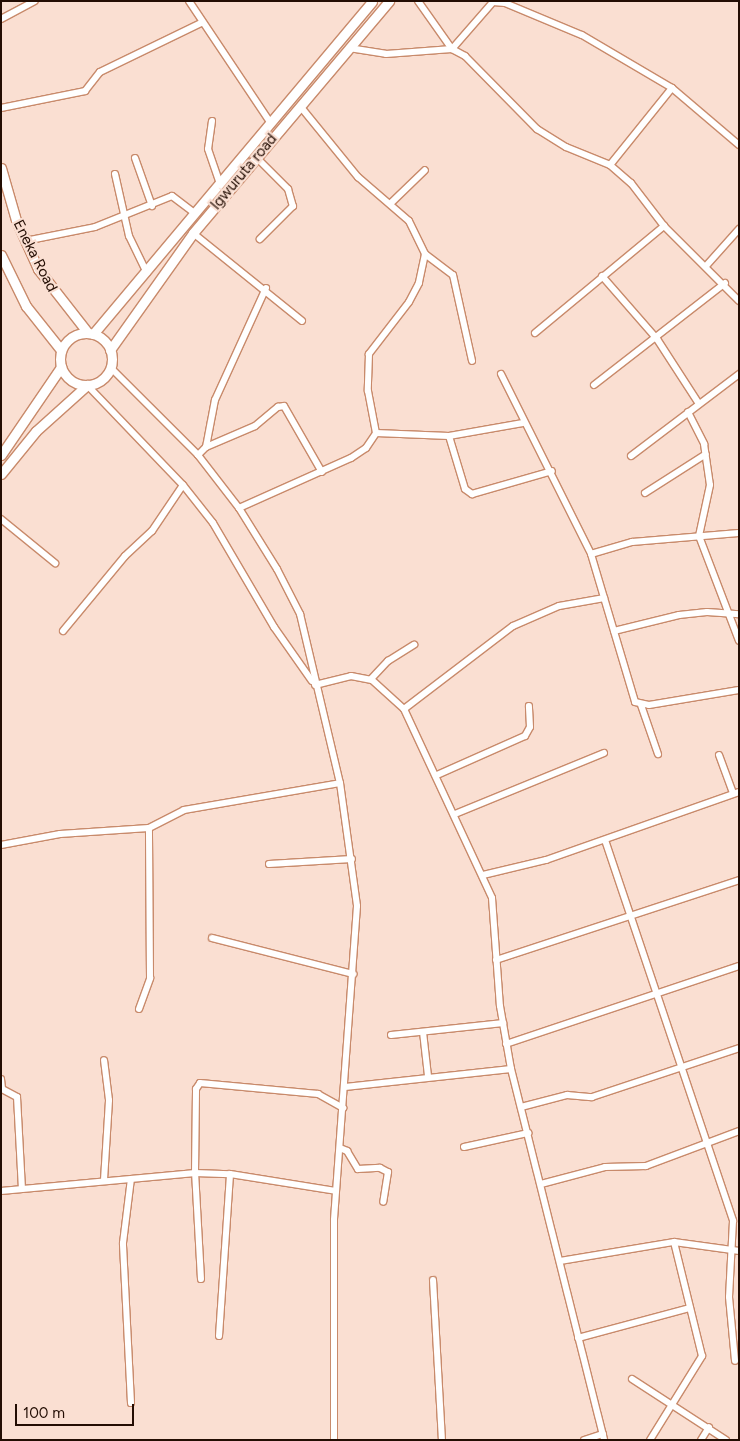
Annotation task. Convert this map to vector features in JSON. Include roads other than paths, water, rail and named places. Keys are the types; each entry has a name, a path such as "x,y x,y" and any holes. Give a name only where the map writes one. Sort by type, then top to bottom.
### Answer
{"main road":[{"name":"Igwuruta road","path":"90,334 147,273 372,1"},
{"name":"Igwuruta road","path":"110,350 193,233 389,1"},
{"name":"Eneka Road","path":"1,168 9,201 25,241 55,295 90,334"},
{"name":"Eneka Road","path":"1,256 26,306 61,350"},
{"path":"1,455 61,367 61,350 76,335 90,334 110,350 111,368 105,377 87,385 36,431 1,474"},
{"path":"61,367 71,380 87,385"}],"street":[{"path":"1,19 35,1"},
{"path":"190,1 270,122"},
{"path":"418,1 452,48 492,82 537,129 566,147 610,165 642,195 664,226 725,283 739,301"},
{"path":"349,48 386,54 452,48 488,4 505,3 582,35 672,88 739,145"},
{"path":"1,108 85,90 100,72 203,22"},
{"path":"610,165 672,88"},
{"path":"239,508 322,472 366,448 376,433 368,391 369,354 409,302 419,284 425,254 420,238 391,203 358,177 300,106"},
{"path":"212,121 208,149 220,185"},
{"path":"135,158 152,206"},
{"path":"257,158 288,189 293,206 260,238"},
{"path":"391,203 425,170"},
{"path":"115,174 124,218 147,273"},
{"path":"25,241 124,218 176,196 196,214"},
{"path":"535,333 664,226"},
{"path":"706,266 739,229"},
{"path":"193,233 266,288 302,321"},
{"path":"425,254 453,275 472,361"},
{"path":"602,276 656,339 699,404"},
{"path":"594,385 656,339 725,283"},
{"path":"206,447 215,400 266,288"},
{"path":"111,368 198,455 239,508 300,614 314,684 340,783 358,906 336,1191 334,1440"},
{"path":"501,374 523,423 552,471 592,554 635,702 641,706 658,754"},
{"path":"631,456 739,374"},
{"path":"87,385 183,485 213,523 274,628 314,684"},
{"path":"198,455 206,447 256,426 278,407 284,406 322,472"},
{"path":"688,412 706,454 710,485 699,536 726,613 739,641"},
{"path":"376,433 448,436 523,423"},
{"path":"448,436 468,493 485,493 552,471"},
{"path":"646,493 706,454"},
{"path":"63,631 125,556 152,531 183,485"},
{"path":"1,519 55,563"},
{"path":"592,554 632,542 739,532"},
{"path":"404,709 513,626 560,606 604,598"},
{"path":"614,631 679,615 739,614"},
{"path":"370,679 388,661 414,645"},
{"path":"314,684 351,676 370,679 404,709 483,875 493,905 496,960 510,1069 528,1133 604,1437 584,1440"},
{"path":"641,706 739,690"},
{"path":"437,775 525,736 530,727 530,706"},
{"path":"455,814 604,753"},
{"path":"483,875 546,860 736,792 718,755"},
{"path":"1,844 60,834 149,828 184,810 340,783"},
{"path":"139,1010 150,978 149,828"},
{"path":"605,840 656,995 684,1067 736,1220 731,1252 729,1297 735,1361"},
{"path":"269,864 352,859"},
{"path":"496,960 739,880"},
{"path":"212,938 353,974"},
{"path":"506,1044 739,966"},
{"path":"392,1035 503,1023"},
{"path":"423,1032 428,1076"},
{"path":"521,1107 567,1095 592,1097 739,1048"},
{"path":"104,1060 109,1100 104,1180"},
{"path":"345,1087 428,1076 510,1069"},
{"path":"1,1079 2,1089 17,1096 22,1188"},
{"path":"201,1279 195,1173 196,1089 200,1083 318,1094 343,1108"},
{"path":"541,1184 605,1167 646,1166 708,1140 739,1131"},
{"path":"464,1146 528,1133"},
{"path":"340,1148 347,1151 358,1169 380,1168 388,1172 383,1202"},
{"path":"1,1191 195,1173 230,1174 336,1191"},
{"path":"219,1336 230,1174"},
{"path":"131,1403 122,1243 132,1179"},
{"path":"560,1261 674,1242 731,1252 739,1251"},
{"path":"650,1440 702,1356 674,1242"},
{"path":"433,1280 442,1440"},
{"path":"578,1338 690,1308"},
{"path":"632,1379 709,1427 726,1440"},
{"path":"701,1440 709,1427"}]}
